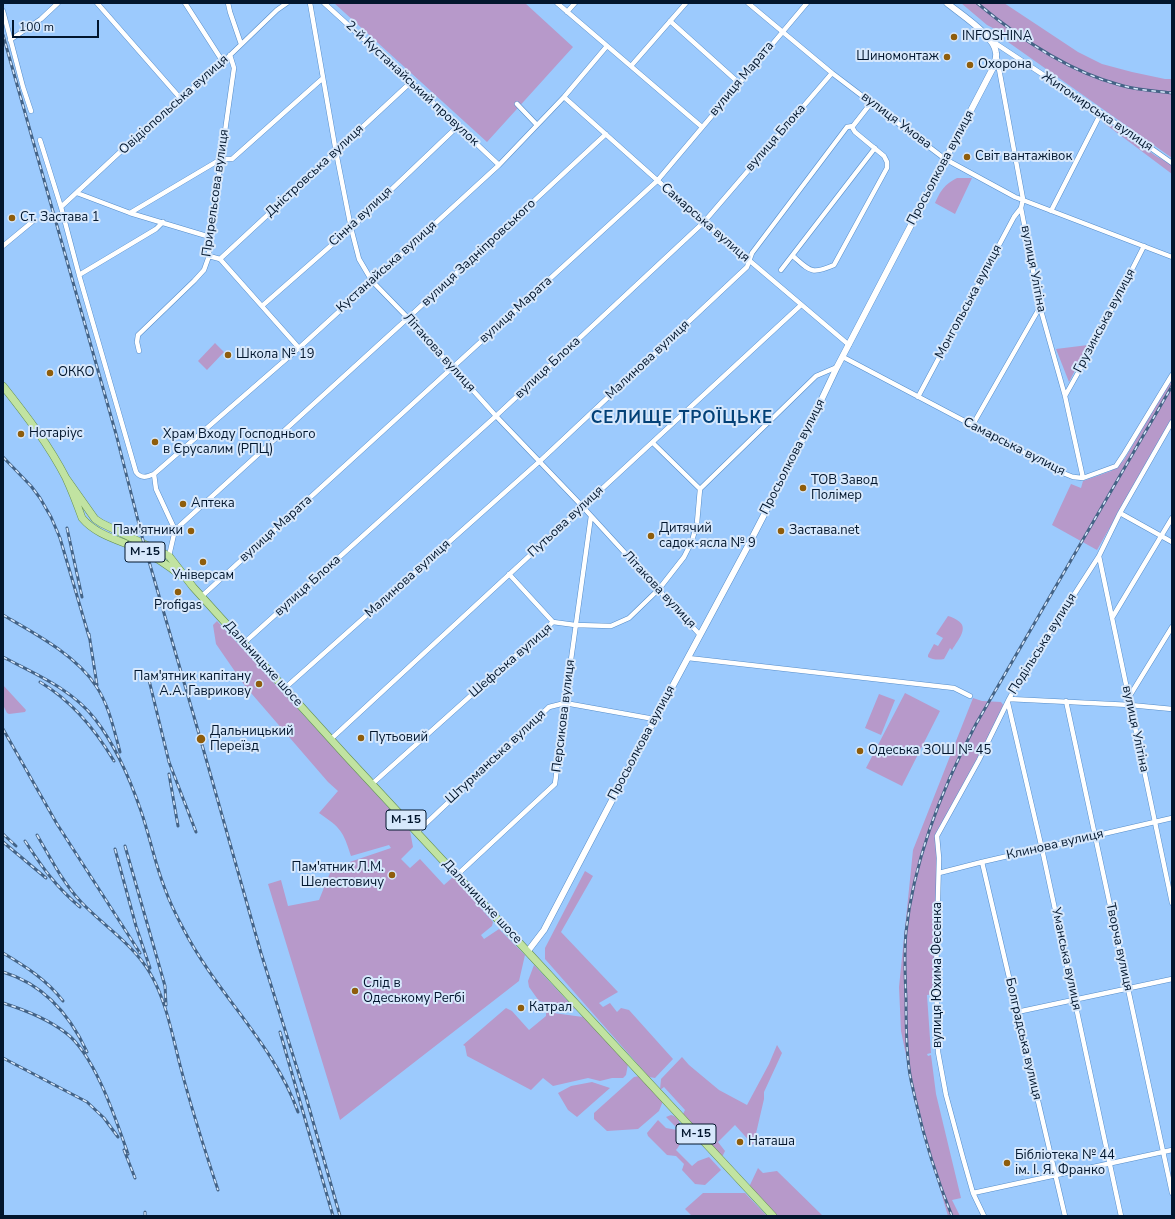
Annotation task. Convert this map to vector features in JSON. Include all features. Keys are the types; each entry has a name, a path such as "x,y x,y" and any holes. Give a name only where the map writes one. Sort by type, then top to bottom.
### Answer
{"main road":[{"name":"М-15","path":"3,386 40,436 66,478 95,519 108,528 169,556 193,586"},
{"name":"М-15","path":"66,478 82,518 92,528 143,551 170,566 193,586"},
{"name":"Дальницьке шосе","path":"193,586 372,784 773,1216"}],"street":[{"path":"10,40 41,19 58,3"},
{"path":"97,3 181,99"},
{"path":"185,3 223,62"},
{"path":"228,3 241,44"},
{"name":"Овідіопольська вулиця","path":"61,207 223,62 277,10 287,3"},
{"name":"Літакова вулиця","path":"310,3 351,228 359,259 372,281 408,318 496,416 582,506 700,635"},
{"name":"2-й Кустанайський провулок","path":"324,3 499,165"},
{"path":"557,3 702,127"},
{"path":"567,12 575,3"},
{"path":"630,66 686,3"},
{"name":"вулиця Умова","path":"748,3 832,73 945,159 1005,192 1172,257"},
{"name":"вулиця Марата","path":"202,596 657,181 807,3"},
{"name":"Житомирська вулиця","path":"947,3 986,35 992,42 1101,113 1172,163"},
{"path":"3,11 31,111"},
{"path":"670,21 739,82"},
{"path":"992,42 996,51 996,57"},
{"name":"Кустанайська вулиця","path":"154,474 299,348 499,165 564,97 607,46"},
{"name":"Прирельсова вулиця","path":"140,351 137,342 138,335 204,270 209,256 210,237 234,68 230,55"},
{"name":"Просьолкова вулиця","path":"528,951 544,930 799,446 849,345 978,98 996,57"},
{"name":"вулиця Улітіна","path":"996,57 1023,199 1021,208 1040,307 1065,396 1083,478"},
{"name":"вулиця Блока","path":"244,643 496,416 704,222 832,73"},
{"path":"130,213 221,159 232,160 323,78"},
{"name":"Дністровська вулиця","path":"220,259 411,82"},
{"name":"Самарська вулиця","path":"564,97 704,222 849,345"},
{"name":"Малинова вулиця","path":"285,688 540,461 747,267 752,253 848,127 855,125 871,103"},
{"path":"517,104 537,125"},
{"path":"1051,211 1101,113"},
{"name":"Сінна вулиця","path":"262,306 351,228 458,126"},
{"path":"793,256 813,271 819,271 834,265 886,168 886,159 855,132 852,127"},
{"name":"вулиця Задніпровського","path":"175,530 408,318 606,134"},
{"path":"40,140 61,207 136,472 145,477 154,474 156,489 175,530 169,556"},
{"path":"781,270 875,148"},
{"path":"77,193 130,213 210,237"},
{"name":"Монгольська вулиця","path":"918,397 1021,208"},
{"path":"3,246 32,222"},
{"path":"79,275 156,230 163,222"},
{"name":"Грузинська вулиця","path":"1065,396 1092,348 1144,246"},
{"path":"209,256 220,259 299,348"},
{"name":"Путьова вулиця","path":"331,739 801,305"},
{"path":"972,426 1040,307"},
{"name":"Самарська вулиця","path":"843,357 1063,473 1074,477 1083,478 1116,466 1172,375"},
{"path":"653,443 700,489 816,376 838,367"},
{"name":"Подільська вулиця","path":"938,873 939,858 937,836 979,760 1021,678 1099,556 1120,513 1172,422"},
{"name":"Шефська вулиця","path":"372,784 553,622 575,625 610,626 629,618 659,589 684,557 692,541 697,524 700,489"},
{"path":"1120,513 1172,542"},
{"name":"Персикова вулиця","path":"457,875 555,784 575,625 591,516"},
{"path":"1112,618 1172,518"},
{"name":"вулиця Улітіна","path":"1099,556 1172,904"},
{"path":"509,574 553,622"},
{"path":"1129,697 1172,627"},
{"path":"688,658 954,688 970,696"},
{"path":"1009,701 1066,701 1172,709"},
{"name":"Уманська вулиця","path":"1009,701 1121,1216"},
{"name":"Творча вулиця","path":"1066,701 1172,1193"},
{"name":"Штурманська вулиця","path":"417,832 549,707 565,703 654,719"},
{"name":"Клинова вулиця","path":"938,873 1172,818"},
{"name":"Болградська вулиця","path":"982,862 1065,1216"},
{"name":"вулиця Юхима Фесенка","path":"938,873 936,976 938,1052 946,1096 973,1193 984,1216"},
{"path":"1017,1012 1172,979"},
{"path":"973,1193 1172,1150"}],"shaded area":[{"path":"334,3 525,3 573,47 487,142"},
{"path":"961,3 1004,3 1078,52 1102,64 1132,72 1165,79 1172,79 1172,158 1008,42 1006,35 987,25"},
{"path":"1104,120 1156,156 1172,165 1172,174 1104,123"},
{"path":"957,178 972,178 955,214 935,203 943,188"},
{"path":"215,343 224,352 207,370 198,361"},
{"path":"1088,345 1069,382 1056,349"},
{"path":"1172,377 1172,419 1097,550 1052,525 1071,484 1081,488 1083,481 1111,471 1124,460"},
{"path":"948,616 961,623 963,626 962,634 952,650 950,648 944,659 936,660 930,658 928,655 934,644 938,646 943,638 936,634"},
{"path":"217,621 410,831 413,847 401,859 410,868 420,859 444,885 453,877 493,922 492,926 481,935 484,939 499,929 525,955 519,981 340,1120 268,884 281,880 288,906 319,900 332,868 391,848 389,845 351,856 343,835 337,827 319,813 338,791 328,782 245,686 216,644 213,625"},
{"path":"3,685 26,710 25,712 7,713 3,705"},
{"path":"905,693 940,711 902,786 866,768"},
{"path":"879,694 895,700 881,735 865,728"},
{"path":"973,698 982,701 1001,702 1004,706 936,837 938,851 935,994 927,995 931,1053 927,1054 928,1056 931,1055 936,1094 961,1198 952,1200 960,1216 948,1216 919,1117 901,1031 899,987 913,850"},
{"path":"585,871 593,876 561,932 618,992 599,1003 603,1007 610,1003 617,1012 621,1008 629,1010 673,1059 655,1078 649,1077 545,959 545,948"},
{"path":"534,965 575,1009 539,1001 529,987 528,981"},
{"path":"506,1008 512,1011 529,1030 546,1016 546,1012 583,1017 628,1064 626,1075 623,1078 612,1078 600,1081 588,1078 553,1086 543,1078 531,1090 467,1056 465,1046 463,1045"},
{"path":"777,1045 782,1053 764,1092 764,1099 753,1145 735,1125 718,1142 725,1151 721,1159 682,1116 685,1110 664,1087 660,1090 661,1079 682,1057 689,1065 719,1090 747,1105 769,1064"},
{"path":"639,1076 663,1101 659,1111 638,1129 607,1131 594,1119 594,1113 634,1077"},
{"path":"592,1082 610,1088 577,1117 568,1110 558,1093 571,1086"},
{"path":"671,1115 674,1116 679,1122 682,1133 681,1141 676,1150 692,1166 698,1161 709,1157 721,1170 705,1185 695,1184 682,1170 684,1164 676,1156 667,1155 648,1136 647,1133 658,1120 666,1128 677,1130 677,1128 666,1117"},
{"path":"758,1168 763,1173 777,1171 823,1216 778,1216 749,1187"},
{"path":"703,1193 745,1193 767,1216 692,1216 685,1209"}],"railway":[{"path":"977,3 1027,41 1044,52 1081,71 1126,87 1172,93"},
{"path":"3,35 116,434 144,544 261,953 306,1097 340,1216"},
{"path":"952,1216 926,1143 909,1072 906,1034 906,932 910,905 923,851 941,799 976,724 1172,386"},
{"path":"3,457 31,486 51,517 60,538 90,640"},
{"path":"67,528 82,597"},
{"path":"3,615 54,646 77,664 88,675 101,693 111,718 120,752"},
{"path":"89,634 97,685"},
{"path":"3,657 40,676 64,691 86,708 103,729 122,763 132,787 144,821 161,880 179,920 197,953 212,976 275,1064 288,1087 298,1112"},
{"path":"149,680 169,762 196,832"},
{"path":"40,682 62,698 82,717 91,727 114,761"},
{"path":"3,729 57,824 140,953"},
{"path":"169,774 178,826"},
{"path":"3,834 16,846"},
{"path":"37,835 75,895 91,912 127,944 143,963 156,983 168,1018 189,1096 218,1190"},
{"path":"25,841 50,876 80,907"},
{"path":"3,842 46,878"},
{"path":"125,846 165,986 166,1005"},
{"path":"115,849 136,926 150,968"},
{"path":"3,953 43,980 63,1001"},
{"path":"3,972 31,984 54,1003 72,1026 87,1052"},
{"path":"3,1003 52,1023 66,1033 76,1043 86,1056 103,1089 128,1154"},
{"path":"280,1032 333,1216"},
{"path":"3,1058 87,1102 104,1118 118,1137"},
{"path":"124,1150 135,1178"}],"place":[{"name":"INFOSHINA","path":"954,37"},
{"name":"Шиномонтаж","path":"947,57"},
{"name":"Охорона","path":"970,65"},
{"name":"Світ вантажівок","path":"967,157"},
{"name":"Ст. Застава 1","path":"12,218"},
{"name":"Школа № 19","path":"228,355"},
{"name":"ОККО","path":"50,373"},
{"name":"Нотаріус","path":"21,434"},
{"name":"Храм Входу Господнього в Єрусалим (РПЦ)","path":"155,442"},
{"name":"ТОВ Завод Полімер","path":"803,488"},
{"name":"Аптека","path":"183,504"},
{"name":"Пам'ятники","path":"191,531"},
{"name":"Застава.net","path":"781,531"},
{"name":"Дитячий садок-ясла № 9","path":"651,536"},
{"name":"Універсам","path":"203,562"},
{"name":"Profigas","path":"178,592"},
{"name":"Пам'ятник капітану А.А. Гаврикову","path":"259,684"},
{"name":"Путьовий","path":"361,738"},
{"name":"Дальницький Переїзд","path":"201,739"},
{"name":"Одеська ЗОШ № 45","path":"860,751"},
{"name":"Пам'ятник Л.М. Шелестовичу","path":"392,875"},
{"name":"Слід в Одеському Регбі","path":"355,991"},
{"name":"Катрал","path":"521,1008"},
{"name":"Наташа","path":"740,1142"},
{"name":"Бібліотека № 44 ім. І. Я. Франко","path":"1007,1163"}],"district":[{"name":"СЕЛИЩЕ ТРОЇЦЬКЕ","path":"682,419"}]}
